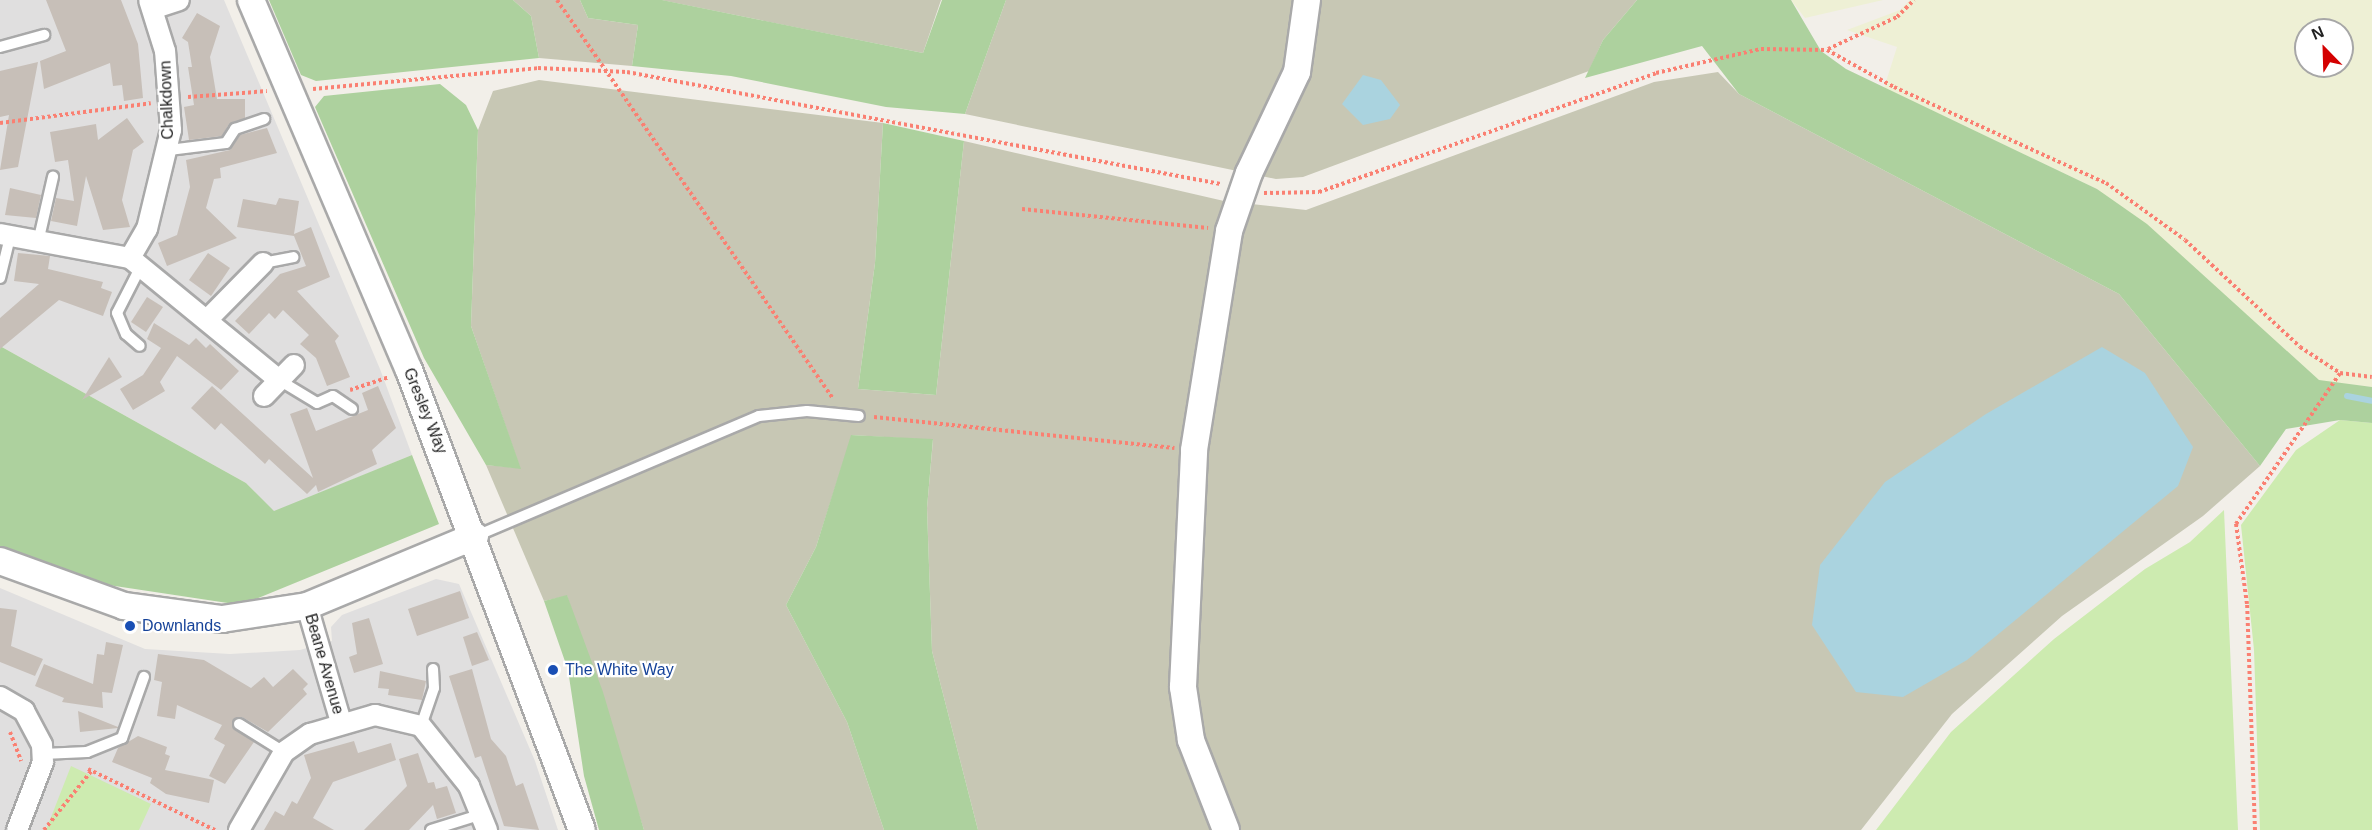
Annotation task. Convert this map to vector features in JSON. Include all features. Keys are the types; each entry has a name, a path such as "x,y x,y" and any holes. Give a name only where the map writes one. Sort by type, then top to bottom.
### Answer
{"street":[{"name":"Chalkdown","path":"135,264 169,150 165,51 152,4 179,0"},
{"name":"Gresley Way","path":"251,0 409,370 475,536 582,830"},
{"path":"1226,830 1191,740 1183,687 1194,450 1229,231 1297,72 1308,0"},
{"path":"5,236 39,238 135,264 279,380"},
{"path":"207,320 256,262"},
{"path":"264,396 294,365"},
{"path":"0,561 124,606 190,619 247,618 307,606 475,536"},
{"name":"Beane Avenue","path":"307,606 341,722"},
{"path":"0,697 31,718 43,754 17,830"},
{"name":"Beane Avenue","path":"284,752 341,722 375,715 421,726"},
{"path":"421,726 448,754 485,822"},
{"path":"239,830 284,752"}],"lane":[{"path":"0,46 44,35"},
{"path":"169,150 226,143 235,129 264,119"},
{"path":"39,238 53,177"},
{"path":"0,278 5,236"},
{"path":"256,262 293,257"},
{"path":"135,264 117,313 126,334 140,346"},
{"path":"279,380 316,403 333,396 352,409"},
{"path":"475,536 759,416 807,411 859,416"},
{"path":"421,726 434,688 433,669"},
{"path":"43,754 87,752 122,738 144,677"},
{"path":"240,724 284,752"},
{"path":"431,830 485,822"}],"path":[{"path":"557,0 826,393 859,416 921,418 1194,450"},
{"path":"0,123 166,100 538,68 607,70 798,102 1272,195 1319,192 1656,73 1761,49 1827,50 1897,16 1914,0"},
{"path":"1827,50 1894,87 2106,183 2185,240 2300,347 2340,373 2372,377"},
{"path":"1022,209 1229,231"},
{"path":"333,396 409,370"},
{"path":"2255,830 2247,604 2236,524 2340,373"},
{"path":"7,726 25,776 35,781"},
{"path":"81,767 92,770 215,830"},
{"path":"44,830 92,770"}],"shaded area":[{"path":"0,0 224,0 380,369 412,455 274,512 246,483 0,346"},
{"path":"513,0 580,0 588,18 638,25 632,66 539,58 531,16"},
{"path":"661,0 941,0 923,53"},
{"path":"1006,0 1637,0 1603,40 1589,71 1303,177 1276,179 965,114"},
{"path":"1791,0 1883,0 1805,18"},
{"path":"1910,0 2372,0 2372,387 2319,381 2097,189 1884,88 1897,47 1847,30 1900,10"},
{"path":"1718,72 1739,94 2119,294 2260,466 2203,516 2062,616 1952,714 1861,830 978,830 932,651 927,508 933,440 852,435 816,547 786,605 847,722 884,830 644,830 567,596 544,601 486,465 520,468 471,326 478,130 493,91 539,80 883,123 875,263 858,389 936,395 964,141 1224,201 1306,210 1654,82"},
{"path":"436,579 459,584 535,761 558,830 0,830 0,588 145,649 230,654 300,650 332,641 331,627 342,615"}],"green space":[{"path":"269,0 513,0 531,16 539,58 316,81 301,75"},
{"path":"580,0 662,0 923,53 942,0 1006,0 965,114 886,107 731,76 632,66 638,25 588,18"},
{"path":"1637,0 1791,0 1821,51 1846,69 2097,189 2147,224 2319,380 2372,387 2372,423 2340,420 2286,429 2260,466 2119,294 1739,94 1702,46 1585,78 1603,40"},
{"path":"440,84 466,105 478,130 471,326 521,469 486,465 424,358 315,107 324,96"},
{"path":"883,123 964,141 936,395 858,389 875,263"},
{"path":"0,346 246,483 274,511 412,455 439,524 241,605 95,583 0,546"},
{"path":"2340,420 2372,423 2372,830 2260,830 2254,650 2241,525 2296,450"},
{"path":"851,435 933,439 927,508 932,651 978,830 884,830 847,722 786,605 816,547"},
{"path":"2224,510 2238,830 1876,830 1951,732 2054,639 2145,569 2190,542"},
{"path":"567,595 603,692 644,830 599,830 584,776 568,670 544,601"},
{"path":"71,766 151,804 139,830 46,830"}],"water":[{"path":"1363,75 1381,80 1400,105 1390,119 1363,125 1342,104"},
{"path":"2102,347 2145,373 2193,447 2178,486 1967,660 1903,697 1856,692 1812,625 1820,565 1885,482 1986,414"}],"building":[{"path":"46,0 121,0 138,44 143,98 124,101 122,85 113,86 110,63 44,89 40,61 66,51"},
{"path":"197,13 220,26 210,57 217,99 245,99 245,118 229,124 222,136 189,140 184,107 194,105 188,67 192,67 188,42 182,38"},
{"path":"38,62 18,167 0,170 9,115 0,117 0,71"},
{"path":"127,118 144,142 133,150 122,200 130,227 103,230 86,176 77,226 51,221 56,198 74,201 68,160 55,162 50,132 96,124 98,140"},
{"path":"267,128 277,153 220,168 221,178 214,179 206,208 237,238 167,266 158,243 177,235 190,187 186,160 230,150 240,135"},
{"path":"10,188 41,195 36,218 5,215"},
{"path":"279,198 299,201 294,234 311,227 330,277 297,291 339,336 335,341 350,377 327,386 316,358 300,344 309,335 283,310 275,319 269,313 249,334 235,321 280,274 306,266 294,236 237,227 243,199 276,205"},
{"path":"18,253 50,256 48,269 103,282 101,288 112,292 103,316 59,300 0,349 0,318 39,284 14,281"},
{"path":"208,253 230,268 211,296 189,280"},
{"path":"147,297 163,307 146,332 131,322"},
{"path":"154,323 189,345 196,338 206,348 210,344 239,371 221,390 177,356 160,382 165,391 133,410 120,389 143,375 161,348 147,339"},
{"path":"109,357 122,377 82,400"},
{"path":"212,386 313,478 290,414 307,408 316,431 368,410 362,393 378,386 396,428 372,450 377,464 318,492 316,485 307,494 269,459 265,464 221,423 215,430 191,408"},
{"path":"460,591 469,618 417,636 408,609"},
{"path":"0,608 17,610 11,646 43,659 35,676 0,662"},
{"path":"369,618 383,664 354,673 349,657 357,654 352,623"},
{"path":"477,632 489,660 472,666 463,637"},
{"path":"106,642 123,645 112,693 102,692 103,708 62,702 64,698 35,686 44,664 93,684 97,654 104,655"},
{"path":"158,654 204,660 251,688 264,677 273,687 293,669 308,684 303,689 307,694 268,732 242,717 233,720 233,728 254,742 225,784 209,776 225,745 214,739 222,725 177,705 175,719 157,716 162,682 154,680"},
{"path":"472,669 491,739 506,756 516,786 523,783 539,830 504,826 481,756 475,758 449,676"},
{"path":"380,671 426,681 422,700 388,695 389,689 378,688"},
{"path":"78,711 118,727 118,728 80,732"},
{"path":"138,736 167,747 165,754 170,756 165,770 214,780 209,803 166,794 150,783 152,778 112,762 118,748"},
{"path":"354,741 358,753 391,743 396,760 333,782 313,818 334,830 264,830 275,811 284,816 292,801 297,804 311,778 304,755"},
{"path":"418,753 428,783 434,782 436,789 447,786 456,813 437,819 433,805 409,830 364,830 407,786 399,759"}],"waterway":[{"path":"2347,396 2372,401"}],"place":[{"name":"Downlands","path":"130,626"},
{"name":"The White Way","path":"553,670"}]}
